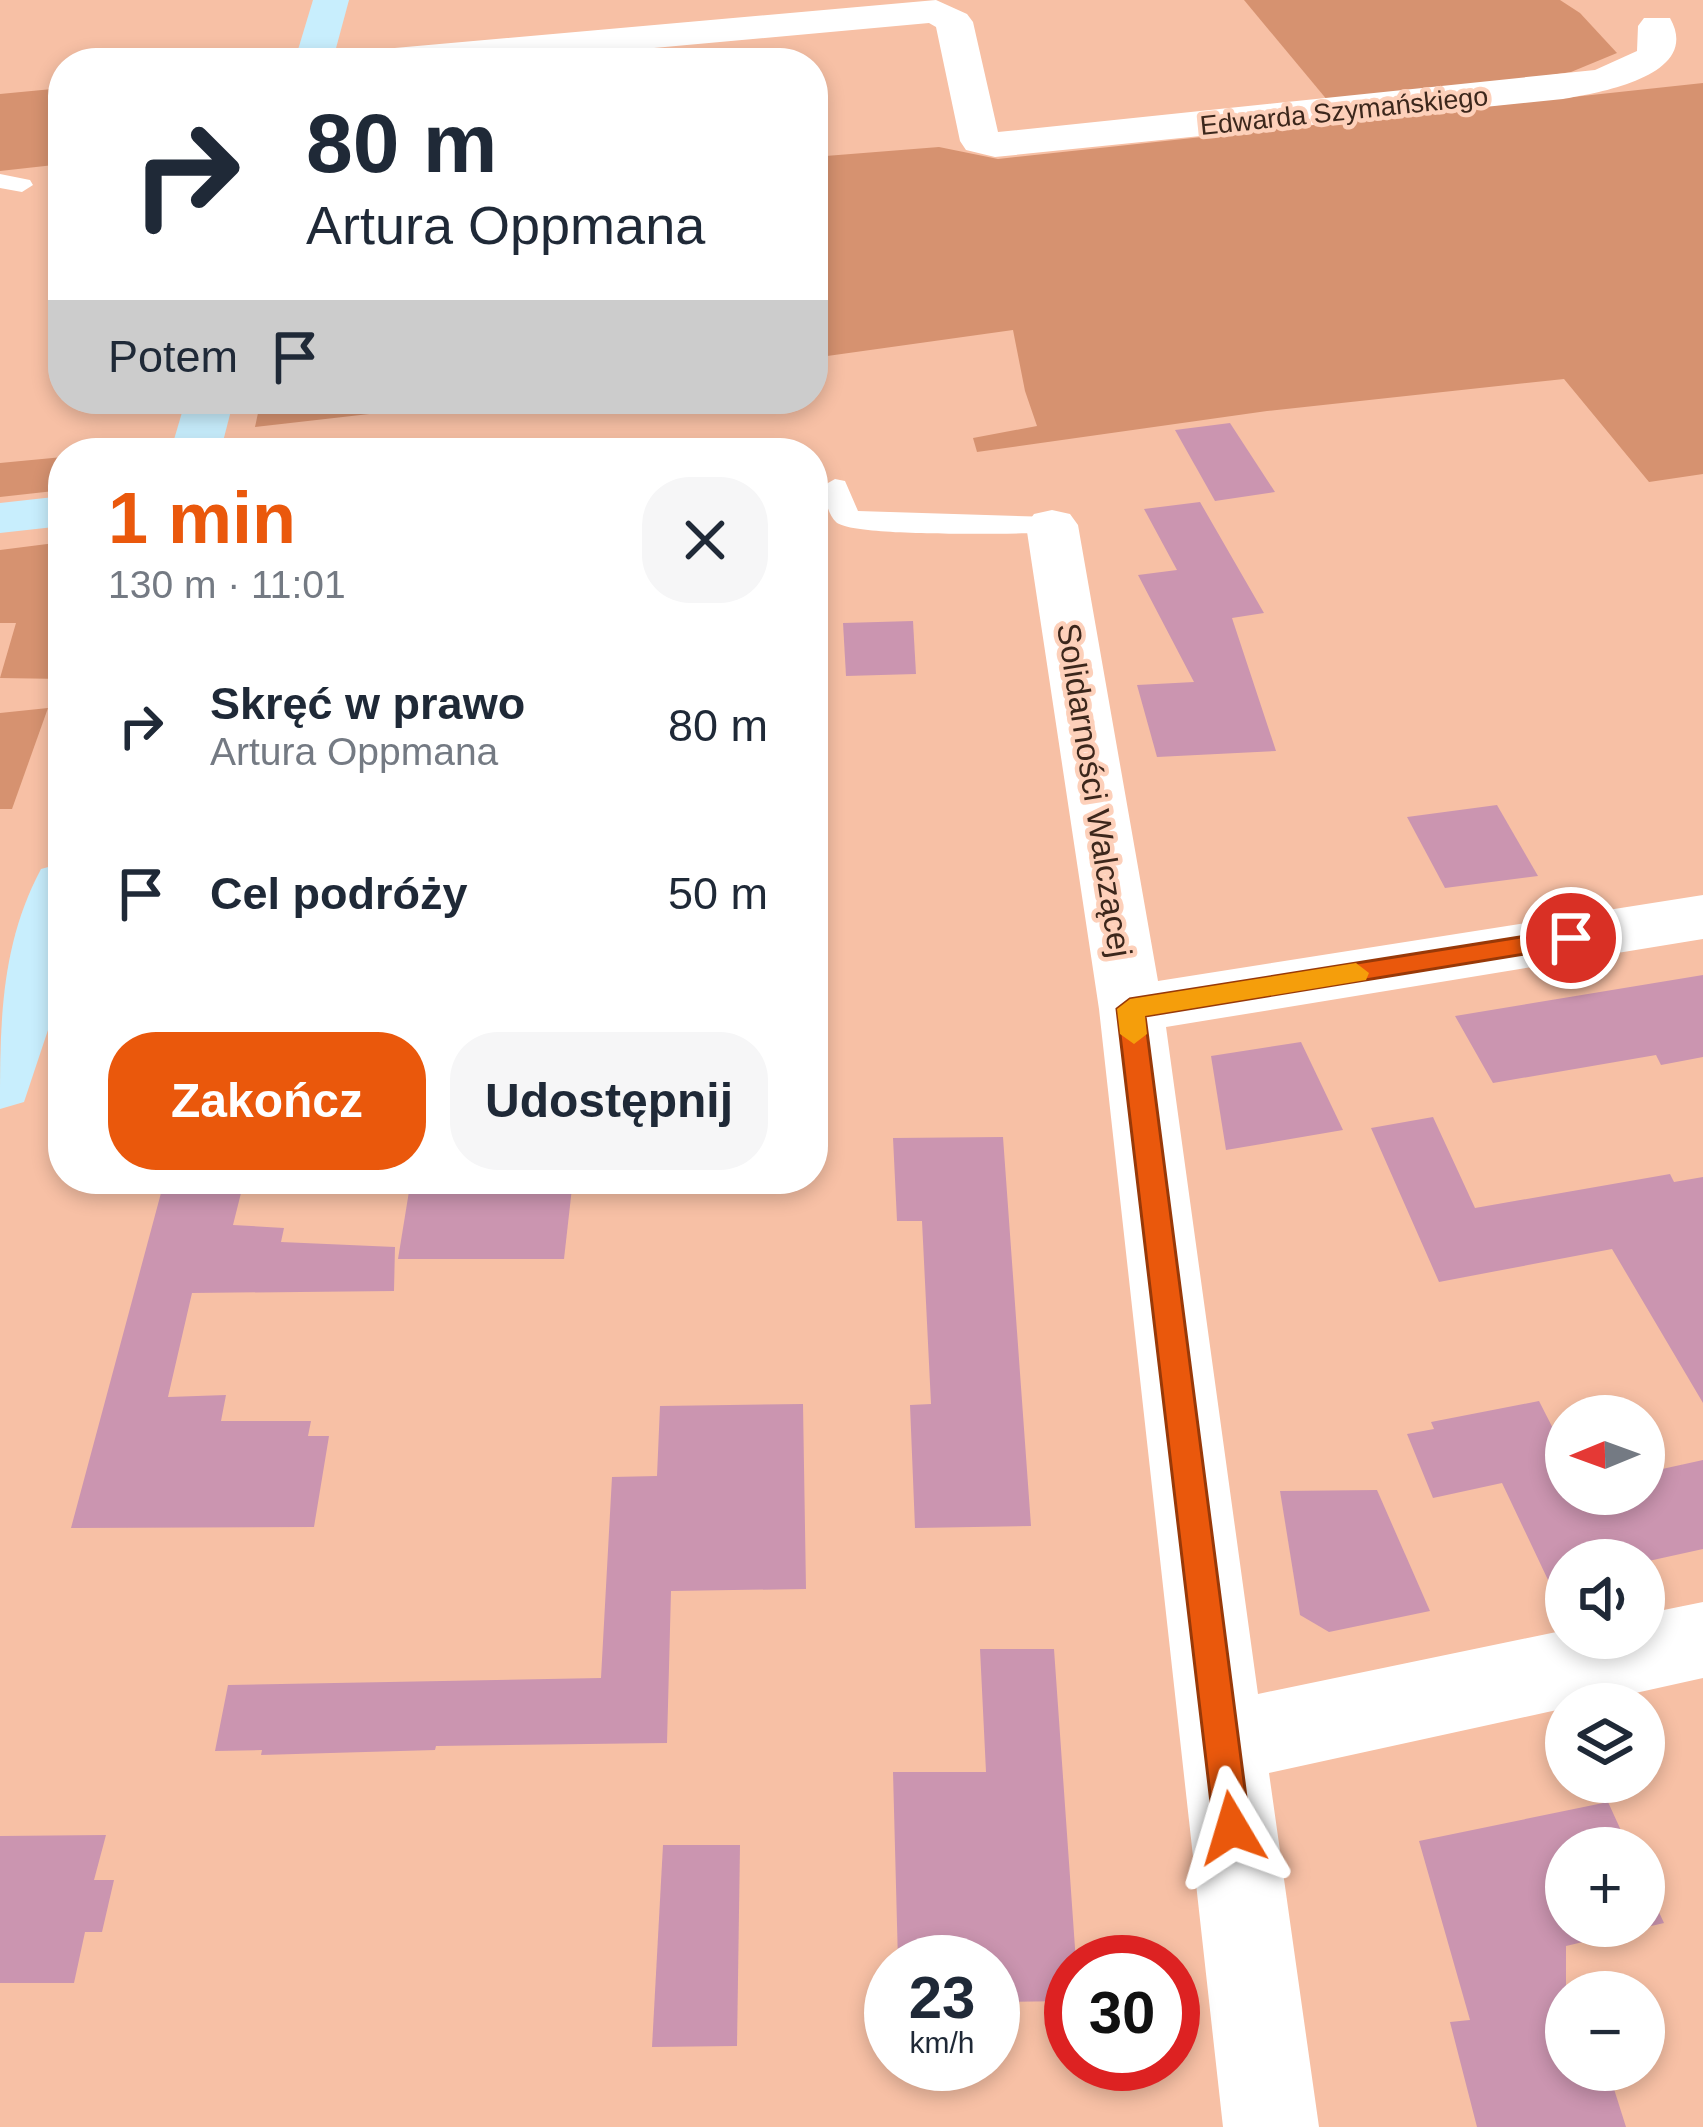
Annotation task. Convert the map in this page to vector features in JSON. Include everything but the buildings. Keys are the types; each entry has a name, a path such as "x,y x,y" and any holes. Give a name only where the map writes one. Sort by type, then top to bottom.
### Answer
{"street":[{"path":"318,48 332,0"},
{"name":"Edwarda Szymańskiego","path":"519,48 936,11 954,22 977,134 980,141 995,146 1563,88 1640,67 1656,57 1658,26"},
{"path":"0,518 48,513"},
{"name":"Solidarności Walczącej","path":"1052,525 1130,1009 1270,2127"},
{"path":"1130,1009 1703,917"},
{"path":"0,1084 48,932"},
{"path":"1221,1743 1703,1640"}],"lane":[{"path":"835,487 847,518"},
{"path":"828,521 1052,525"}],"shaded area":[{"path":"1244,0 1560,0 1580,13 1617,53 1571,72 1333,107"},
{"path":"1703,83 1703,474 1649,482 1564,379 1267,411 977,452 973,438 1037,426 1013,330 828,356 828,156 939,147 998,159"},
{"path":"48,89 48,166 0,171 0,94"},
{"path":"258,414 369,414 255,427"},
{"path":"48,458 48,492 0,497 0,463"},
{"path":"48,544 48,679 0,678 16,623 0,623 0,550"},
{"path":"48,708 12,809 0,809 0,713"}],"slow traffic":[{"path":"1134,1034 1130,1009 1356,973"}],"route":[{"path":"1232,1828 1130,1009 1571,938"}]}
